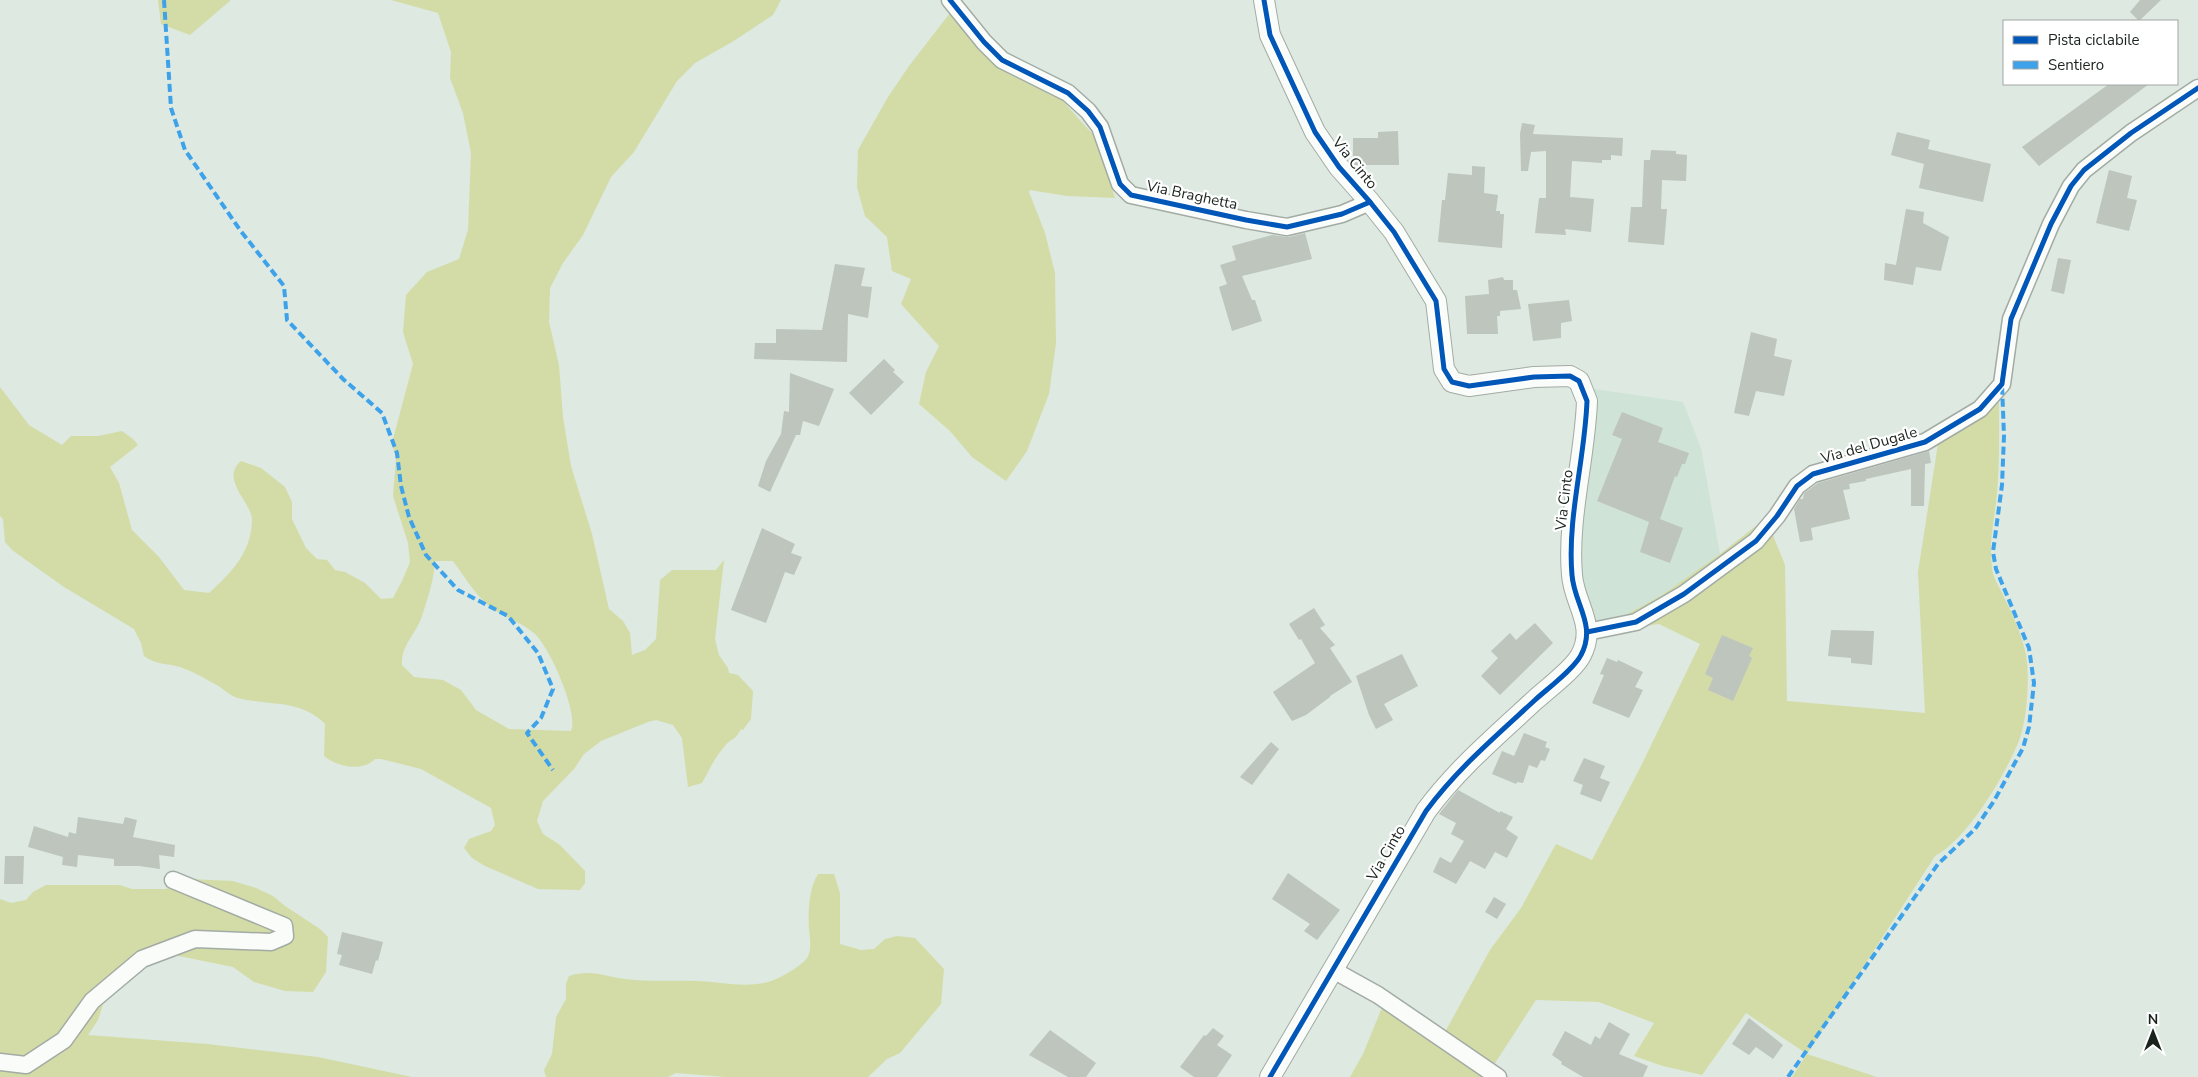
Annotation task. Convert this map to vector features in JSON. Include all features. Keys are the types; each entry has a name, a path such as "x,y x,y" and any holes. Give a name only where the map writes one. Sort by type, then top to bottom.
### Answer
{"street":[{"name":"Via Braghetta","path":"950,0 984,42 1002,60 1068,93 1088,111 1100,127 1120,184 1131,195 1246,220 1287,226 1342,214 1370,202"},
{"name":"Via Cinto","path":"1264,0 1270,35 1315,132 1339,167 1394,232 1436,301 1444,370 1452,382 1469,386 1534,377 1570,376 1579,381 1587,401 1571,549 1573,591 1588,624 1581,655 1565,673 1491,740 1440,791 1426,811 1270,1077"},
{"name":"Via del Dugale","path":"1587,632 1636,622 1684,594 1756,541 1777,516 1798,486 1813,474 1925,442 1980,409 2002,384 2011,319 2051,224 2071,186 2084,170 2131,133 2198,88"},
{"path":"0,1062 26,1065 64,1040 92,1001 142,959 195,939 271,942 284,936 284,926 173,880"},
{"path":"1332,970 1378,996 1498,1077"}],"shaded area":[{"path":"1574,386 1683,402 1701,448 1720,554 1662,595 1593,633 1562,580 1582,412"}],"green space":[{"path":"158,0 231,0 190,35 161,24"},
{"path":"391,0 781,0 773,15 732,42 695,63 677,81 634,152 611,177 583,235 563,263 550,288 549,322 559,365 563,417 571,466 592,534 609,609 623,621 630,633 632,655 645,650 656,639 660,580 672,570 716,570 724,560 715,639 719,655 728,668 729,673 738,675 753,691 751,719 743,730 741,729 737,736 721,750 702,783 688,787 682,738 673,725 656,720 601,741 584,754 574,769 543,801 537,821 543,834 560,845 585,871 585,883 580,890 538,889 485,866 472,858 464,848 469,839 491,831 495,825 491,808 421,769 381,759 375,759 364,766 357,767 336,763 324,756 325,724 316,716 295,707 235,697 189,670 157,662 144,656 141,643 134,629 64,587 12,550 5,542 3,519 0,516 0,387 29,425 62,445 71,436 98,436 122,431 133,439 138,445 110,467 119,483 132,530 159,557 184,590 209,593 232,570 244,553 251,532 252,521 248,507 235,484 235,468 241,461 261,468 285,487 292,502 292,519 306,548 317,559 327,560 335,570 345,572 365,583 381,599 393,598 410,562 408,543 393,496 396,459 392,443 413,364 403,332 406,295 427,272 459,259 468,230 471,153 463,113 450,78 451,52 438,13","holes":["435,561 453,561 474,590 489,606 530,630 541,641 562,681 571,710 571,731 509,729 476,710 461,690 443,680 414,677 402,665 404,652 426,605"]},
{"path":"950,13 1060,98 1096,138 1115,198 1067,196 1030,190 1029,192 1045,233 1055,273 1056,343 1049,394 1027,451 1006,481 972,457 950,431 919,404 926,372 939,346 901,304 911,279 892,271 887,237 865,216 857,187 858,150 888,97 909,66"},
{"path":"1999,401 1998,478 1991,558 1993,574 2010,609 2026,655 2028,674 2027,697 2020,738 2006,768 1985,803 1960,835 1935,856 1807,1054 1746,1013 1702,1075 1663,1066 1634,1056 1654,1023 1599,1002 1536,1000 1486,1077 1350,1077 1363,1054 1383,1005 1439,1043 1490,950 1521,908 1556,844 1592,860 1641,766 1700,644 1659,624 1593,633 1662,595 1720,554 1766,518 1785,565 1787,701 1925,713 1918,572 1938,444"},
{"path":"818,874 834,874 840,893 840,944 861,950 874,949 885,939 897,936 915,938 944,969 941,1004 900,1053 887,1059 868,1077 726,1077 676,1073 668,1077 546,1077 544,1070 552,1054 556,1017 566,999 566,984 569,976 591,973 634,980 697,981 741,985 772,981 795,969 809,955 810,900"},
{"path":"189,879 233,881 256,888 273,896 320,929 328,937 326,972 313,992 285,991 254,982 233,967 174,955 136,954 125,961 121,974 106,995 98,1020 88,1035 207,1044 318,1057 412,1077 0,1077 0,899 11,903 26,900 33,892 46,885 120,885 132,889 166,889"},
{"path":"1807,1054 1877,1077 1792,1077"}],"building":[{"path":"2140,0 2161,0 2140,20 2130,12"},
{"path":"2108,85 2148,85 2039,166 2022,147"},
{"path":"1522,123 1535,125 1533,134 1623,138 1622,156 1611,155 1611,160 1602,160 1602,163 1572,161 1570,197 1594,199 1591,232 1565,229 1566,235 1535,233 1539,198 1546,198 1546,151 1531,152 1528,171 1521,171 1520,134"},
{"path":"1398,131 1399,165 1353,165 1353,138 1378,138 1378,132"},
{"path":"1897,132 1930,140 1928,149 1991,164 1983,202 1919,188 1924,164 1891,155"},
{"path":"1651,150 1676,151 1676,154 1687,155 1686,181 1662,180 1661,209 1667,209 1664,245 1628,242 1631,207 1642,207 1644,160 1650,160"},
{"path":"1472,166 1485,167 1484,193 1498,195 1496,211 1504,214 1502,248 1438,242 1442,200 1445,200 1448,173 1472,175"},
{"path":"2109,170 2132,176 2127,198 2137,200 2129,231 2096,223"},
{"path":"1906,209 1924,212 1923,223 1949,237 1941,271 1916,267 1913,285 1884,280 1885,263 1896,265"},
{"path":"1305,233 1312,259 1242,276 1252,300 1255,300 1262,321 1232,331 1219,287 1227,284 1220,265 1236,260 1232,246 1272,235 1289,237"},
{"path":"2058,258 2071,260 2064,294 2051,291"},
{"path":"835,264 865,268 861,286 872,287 868,318 848,314 847,362 754,359 755,343 776,343 776,329 822,330"},
{"path":"1503,277 1504,280 1513,280 1513,290 1517,290 1521,309 1500,311 1500,316 1497,316 1498,334 1467,334 1465,296 1489,294 1488,280"},
{"path":"1569,300 1572,321 1561,323 1561,338 1533,341 1528,304"},
{"path":"1751,332 1777,339 1774,356 1792,360 1784,396 1756,391 1749,416 1734,413"},
{"path":"884,359 895,370 893,372 904,382 871,415 849,393"},
{"path":"790,373 834,389 819,426 803,421 800,435 796,435 770,492 758,486 766,461 781,434 784,411 789,412"},
{"path":"1622,412 1663,428 1658,442 1689,453 1685,464 1682,464 1677,477 1675,476 1660,519 1683,528 1670,563 1640,552 1649,522 1597,501 1622,439 1612,435"},
{"path":"1929,451 1931,463 1925,464 1924,506 1911,506 1911,469 1866,479 1866,481 1849,484 1850,489 1843,490 1850,519 1811,528 1813,540 1800,542 1794,509 1800,499 1803,499 1804,493 1818,483"},
{"path":"762,528 795,544 791,553 802,557 794,575 785,572 766,623 731,610"},
{"path":"1314,608 1325,625 1320,628 1335,645 1330,648 1352,682 1306,715 1292,721 1273,692 1315,663 1301,639 1299,640 1289,624"},
{"path":"1535,623 1553,643 1500,695 1481,676 1498,658 1491,651 1510,633 1516,640"},
{"path":"1831,630 1874,631 1872,665 1851,663 1851,658 1828,656"},
{"path":"1722,635 1753,648 1749,656 1752,658 1733,701 1708,690 1713,678 1705,674"},
{"path":"1402,654 1418,686 1384,704 1393,720 1376,729 1369,715 1356,676"},
{"path":"1607,658 1617,662 1618,660 1643,672 1635,687 1643,690 1629,718 1592,703 1604,675 1600,674"},
{"path":"1524,733 1547,742 1545,747 1550,749 1545,761 1541,760 1537,768 1529,765 1523,783 1517,782 1516,784 1492,774 1502,751 1514,756"},
{"path":"1271,742 1279,749 1252,785 1240,777"},
{"path":"1584,758 1605,766 1600,778 1610,782 1601,802 1580,794 1583,785 1573,781"},
{"path":"1458,790 1500,813 1500,811 1513,817 1506,829 1518,837 1507,858 1495,852 1485,869 1470,861 1456,884 1433,872 1440,857 1451,863 1464,841 1451,834 1456,823 1439,814"},
{"path":"78,817 123,824 125,817 137,820 133,837 175,845 174,857 159,855 160,869 139,866 114,866 114,859 78,855 77,867 62,865 63,857 28,847 34,826 68,837 69,832 76,834"},
{"path":"5,856 24,856 23,884 4,884"},
{"path":"1288,873 1340,910 1317,940 1304,931 1310,924 1272,899"},
{"path":"1494,897 1506,904 1497,919 1485,912"},
{"path":"342,932 383,942 372,974 339,965 342,955 337,954"},
{"path":"1749,1018 1783,1045 1773,1059 1756,1047 1749,1055 1732,1044"},
{"path":"1609,1022 1630,1034 1619,1054 1648,1066 1643,1077 1583,1077 1561,1064 1562,1062 1552,1055 1565,1031 1591,1045 1595,1036 1600,1039"},
{"path":"1213,1028 1224,1036 1217,1045 1232,1055 1217,1077 1194,1077 1180,1067 1204,1035 1206,1036"},
{"path":"1050,1030 1096,1063 1086,1077 1068,1077 1029,1055"}],"marked path":[{"path":"164,0 171,108 185,150 240,230 284,286 287,320 343,379 382,413 397,453 401,486 409,517 426,555 458,590 508,616 538,653 553,689 541,718 527,733 553,770"},
{"path":"1788,1077 1938,864 1975,829 1994,801 2023,748 2029,727 2034,683 2029,648 1996,569 1993,552 2002,485 2004,436 2002,384"}],"cycle path":[{"path":"950,0 984,42 1002,60 1068,93 1088,111 1100,127 1120,184 1131,195 1287,227 1342,214 1370,202"},
{"path":"1264,0 1270,35 1315,132 1339,167 1394,232 1436,301 1444,369 1452,382 1469,386 1534,377 1570,376 1579,381 1587,401 1586,423 1574,510 1571,553 1574,586 1586,624 1587,634 1581,655 1567,672 1506,726 1464,767 1426,811 1270,1077"},
{"path":"1587,632 1636,622 1684,594 1756,541 1777,516 1797,486 1813,474 1925,442 1980,409 2002,384 2011,319 2051,224 2071,186 2084,170 2131,133 2198,88"}]}
